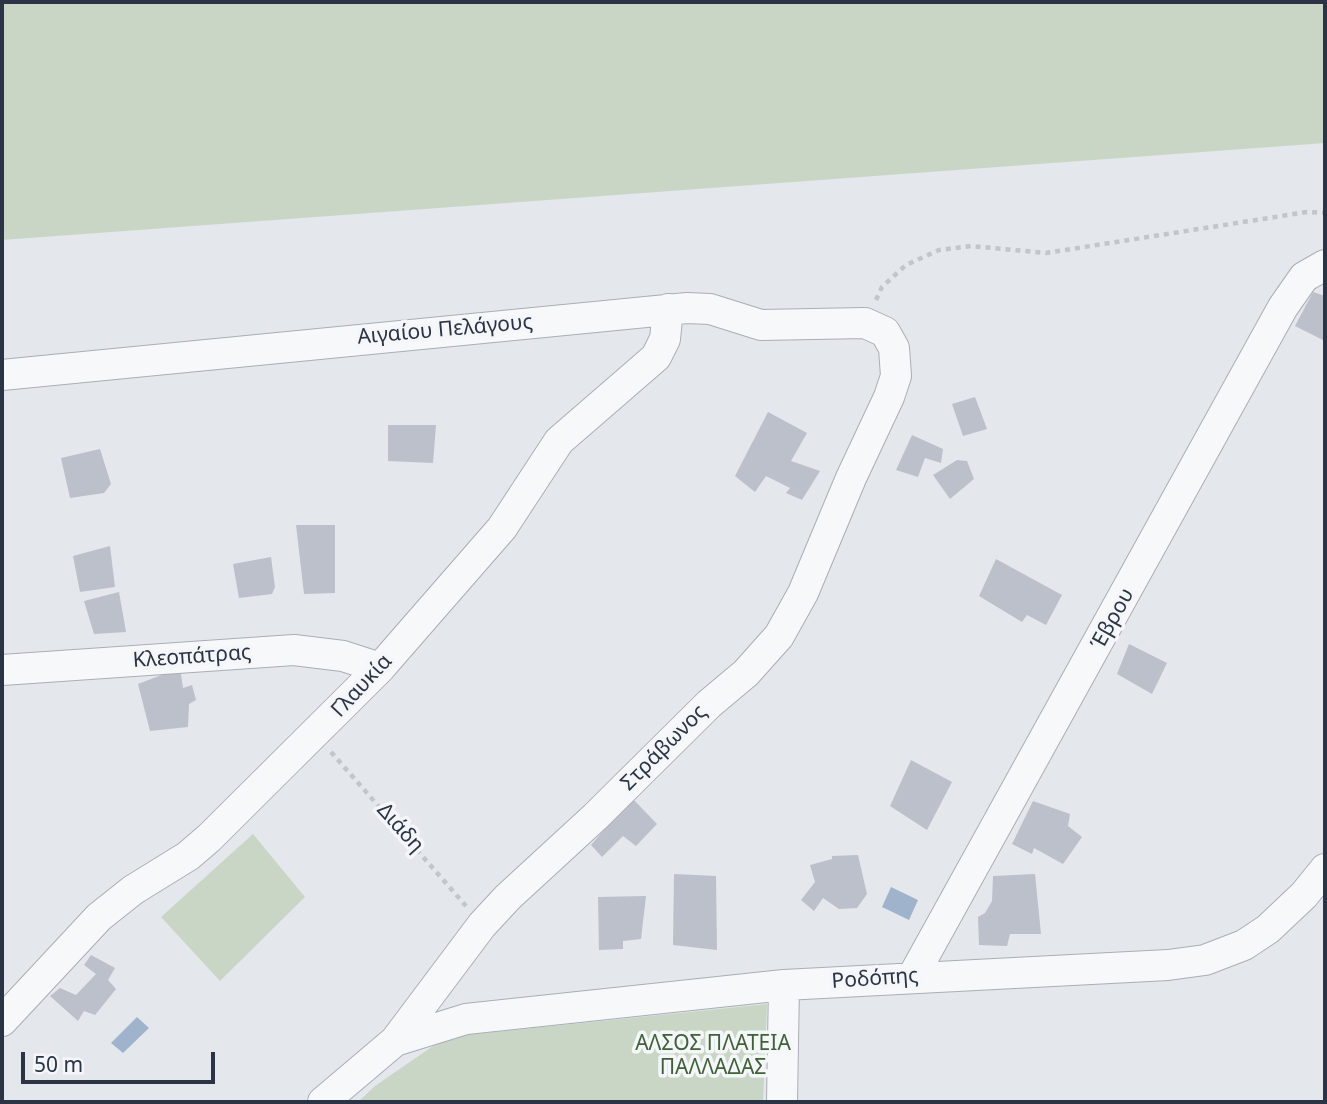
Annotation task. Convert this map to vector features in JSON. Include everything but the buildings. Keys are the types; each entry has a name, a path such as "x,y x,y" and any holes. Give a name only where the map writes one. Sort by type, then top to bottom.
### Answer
{"street":[{"name":"Έβρου","path":"913,976 1283,307 1304,277 1322,266"},
{"name":"Αιγαίου Πελάγους","path":"2,375 668,309 710,309 761,325 875,328"},
{"name":"Γλαυκία","path":"2,1021 99,917 132,890 188,856 209,838 380,668 502,528 559,440 656,357 665,339 668,309"},
{"name":"Στράβωνος","path":"323,1102 395,1041 482,925 694,718 746,673 779,636 803,593 896,376 897,356 875,328"},
{"name":"Κλεοπάτρας","path":"2,670 294,650 343,656 380,668"},
{"name":"Ροδόπης","path":"395,1041 466,1019 785,985 913,976 1168,965 1216,958 1244,945 1268,929 1304,895 1325,869"},
{"path":"782,1102 785,985"}],"path":[{"path":"875,328 882,287 906,265 939,250 971,246 1046,253 1307,212 1325,213"},
{"name":"Διάδη","path":"315,734 412,841 482,925"}],"green space":[{"path":"2,2 1325,2 1325,143 2,240"},
{"path":"253,834 305,897 220,981 161,917"},
{"name":"ΑΛΣΟΣ ΠΛΑΤΕΙΑ ΠΑΛΛΑΔΑΣ","path":"767,1004 763,1102 358,1102 375,1086 446,1037"}],"water":[{"path":"891,887 918,900 909,920 882,907"},
{"path":"137,1017 149,1028 123,1053 111,1043"}]}
